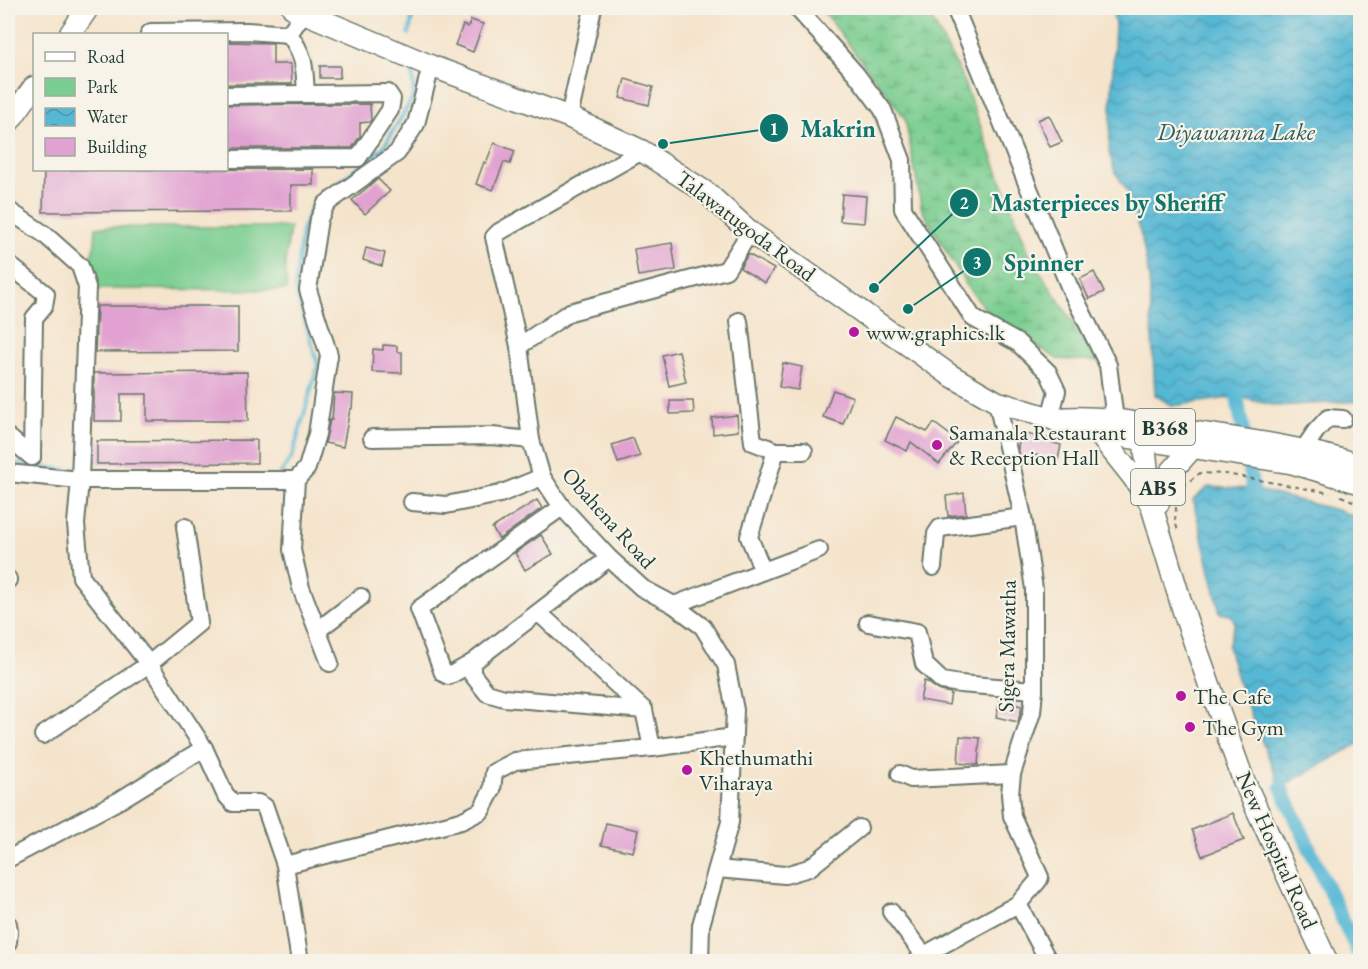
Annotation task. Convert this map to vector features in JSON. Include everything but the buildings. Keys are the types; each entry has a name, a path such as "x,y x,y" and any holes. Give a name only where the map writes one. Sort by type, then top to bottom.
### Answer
{"main road":[{"path":"71,33 88,8"},
{"name":"Talawatugoda Road","path":"298,10 431,66 569,117 642,151 707,194 750,232 950,375 997,402 1081,430 1098,433 1152,433 1360,465"},
{"path":"8,123 33,88"},
{"name":"Talawatugoda Road","path":"1050,418 1086,417 1115,420 1193,447 1227,444"},
{"name":"AB5","path":"1098,433 1133,477 1162,503"},
{"name":"New Hospital Road","path":"1152,433 1162,503 1185,616 1244,779 1327,962"},
{"name":"AB5","path":"1162,503 1163,488 1171,472 1193,447"},
{"name":"Talawatugoda Road","path":"1297,454 1360,483"}],"street":[{"path":"569,117 593,8"},
{"path":"797,8 856,74 883,110 902,160 903,209 973,318 1018,343 1048,372 1057,391 1050,418"},
{"path":"955,8 1069,286 1108,365 1115,420"},
{"path":"289,34 298,10"},
{"path":"150,33 289,34"},
{"path":"289,34 299,49 304,63 306,94"},
{"path":"330,663 301,588 292,550 296,480 307,468 317,434 329,355 308,290 319,219 326,204 397,153 416,124 431,66"},
{"path":"228,95 388,93 392,99 390,110 358,158 228,159"},
{"name":"Obahena Road","path":"642,151 499,232 494,237 519,346 531,440 542,477 562,507 609,558 642,588 674,605 704,627 726,665 735,710 730,822 701,925 700,962"},
{"path":"8,210 44,234 80,266 87,287 76,524 81,577 149,664 204,748 225,794 233,803 258,803 265,807 285,866 300,962"},
{"path":"519,346 570,312 726,270 750,232"},
{"path":"8,264 46,294 44,306 34,318 32,458 8,437"},
{"path":"739,321 753,442 776,451 804,451"},
{"name":"Sigera Mawatha","path":"920,958 1018,904 1040,877 1012,816 1010,794 1012,774 1032,712 1034,589 1023,517 997,402"},
{"path":"1297,454 1328,418 1343,419"},
{"path":"372,438 492,436 531,440"},
{"path":"763,571 749,537 776,451"},
{"path":"8,472 296,480"},
{"path":"412,502 446,505 500,494 542,477"},
{"path":"562,507 419,609 443,673 449,676 472,663 609,558"},
{"path":"933,567 936,534 940,528 1023,517"},
{"path":"43,735 149,664 199,623 185,527"},
{"path":"674,605 819,550"},
{"path":"318,630 361,597"},
{"path":"539,613 644,710 652,748"},
{"path":"868,623 917,632 924,664 942,681 1034,690"},
{"path":"472,663 472,674 487,693 504,698 644,710"},
{"path":"285,866 461,821 481,811 492,790 494,772 515,761 652,748 734,737"},
{"path":"8,859 120,800 204,748"},
{"path":"900,774 911,779 1012,774"},
{"path":"717,869 785,875 801,871 809,868 859,828"},
{"path":"1018,904 1049,962"},
{"path":"891,912 920,958"},
{"path":"8,924 8,942"}],"path":[{"path":"1177,492 1200,473 1226,474 1335,494 1360,504"},
{"path":"1162,503 1175,521 1169,532"}],"green space":[{"path":"821,8 926,8 961,75 1031,258 1098,361 1057,359 990,315 967,286 922,210 905,118"},
{"path":"96,227 290,227 285,265 287,290 90,289 89,263 95,243"}],"water":[{"name":"Diyawanna Lake","path":"1112,8 1360,8 1360,401 1277,406 1237,397 1172,406 1155,395 1149,277 1142,239 1127,190 1115,172 1109,152 1115,24"},
{"path":"1208,487 1253,489 1341,511 1360,519 1360,743 1281,787 1239,686 1228,646 1235,623 1231,615 1220,613 1193,500"}],"waterway":[{"path":"409,34 413,13"},
{"path":"280,474 292,457 318,365 295,287 302,231 314,202 383,148 414,96 412,68"},
{"path":"1237,397 1253,489"},
{"path":"8,462 75,471"},
{"path":"86,471 117,472"},
{"path":"1281,787 1360,957"}],"place":[{"name":"Makrin","path":"663,144"},
{"name":"Masterpieces by Sheriff","path":"874,288"},
{"name":"Spinner","path":"908,309"},
{"name":"www.graphics.lk","path":"854,332"},
{"name":"Samanala Restaurant & Reception Hall","path":"937,445"},
{"name":"The Cafe","path":"1181,696"},
{"name":"The Gym","path":"1190,727"},
{"name":"Khethumathi Viharaya","path":"687,770"}]}
